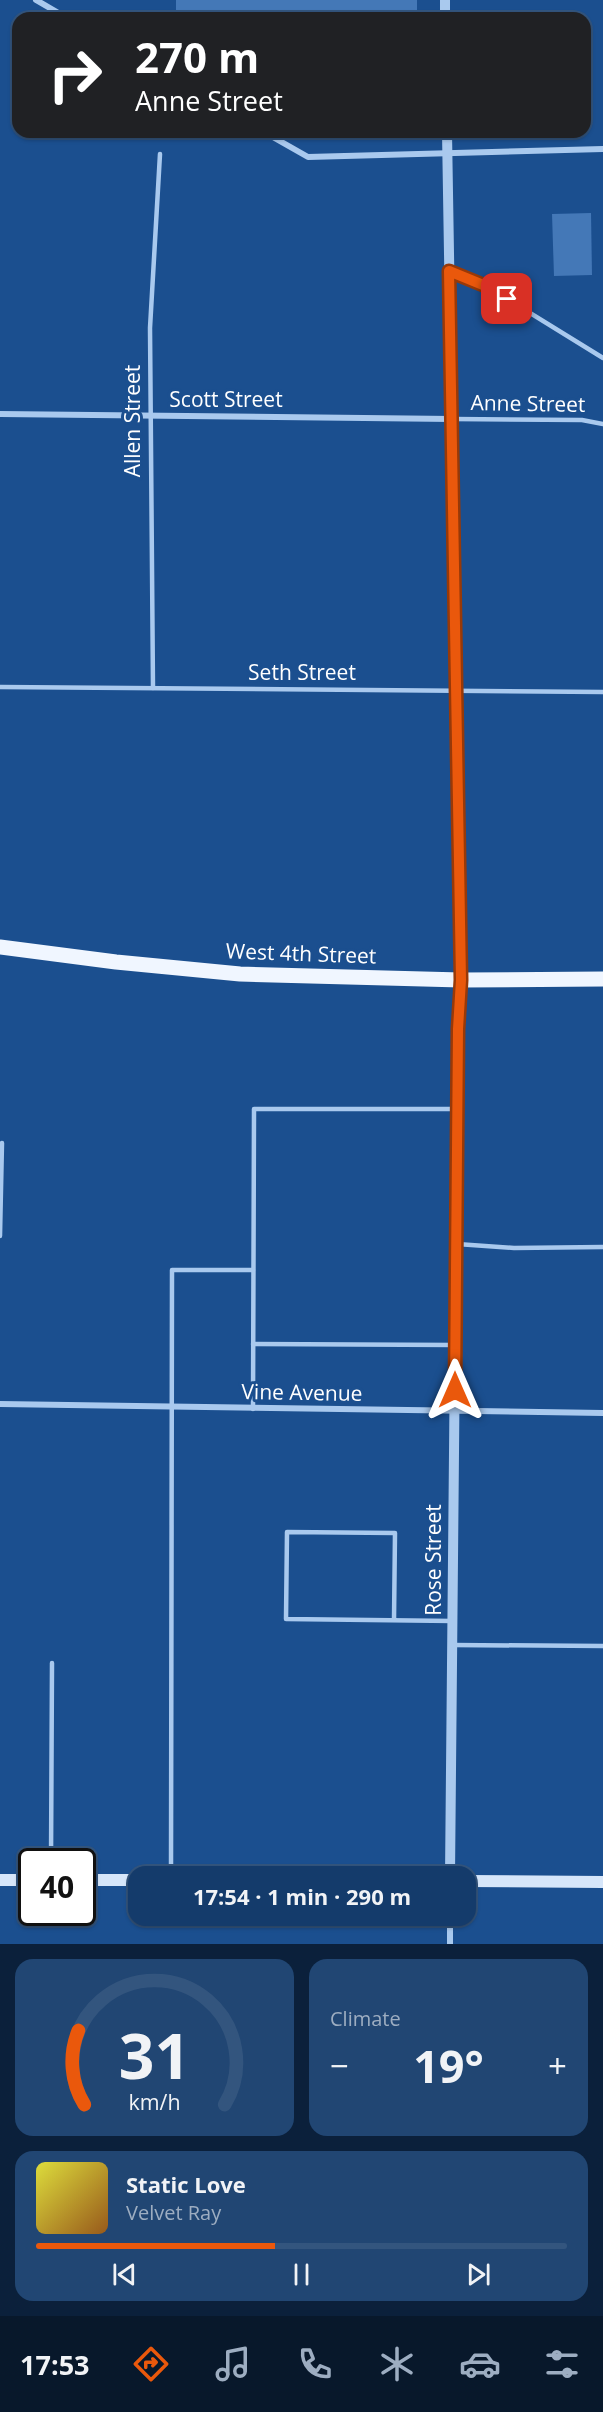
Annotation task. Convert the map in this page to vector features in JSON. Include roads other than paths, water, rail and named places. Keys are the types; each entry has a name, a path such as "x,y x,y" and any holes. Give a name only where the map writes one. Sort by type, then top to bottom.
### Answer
{"main road":[{"name":"West 4th Street","path":"0,947 116,962 240,974 461,980 603,979"},
{"path":"0,1880 18,1880"},
{"path":"96,1880 128,1880"},
{"path":"476,1881 603,1882"}],"street":[{"path":"36,0 57,12"},
{"path":"275,138 308,157 603,149"},
{"name":"Rose Street","path":"447,138 461,980 457,1109 450,1866"},
{"name":"Scott Street","path":"0,414 452,419"},
{"name":"Vine Avenue","path":"0,1404 603,1413"},
{"path":"450,1926 450,1944"}],"lane":[{"name":"Allen Street","path":"153,688 150,328 160,153"},
{"path":"449,271 488,287 603,358"},
{"name":"Anne Street","path":"452,419 582,420 603,424"},
{"name":"Seth Street","path":"0,687 603,692"},
{"path":"253,1409 254,1109 457,1109"},
{"path":"0,1236 2,1143"},
{"path":"457,1245 514,1248 603,1247"},
{"path":"171,1866 172,1270 253,1270"},
{"path":"253,1344 455,1345"},
{"path":"394,1620 395,1533 287,1532 286,1619 453,1621"},
{"path":"453,1645 603,1646"},
{"path":"51,1848 52,1663"}]}
